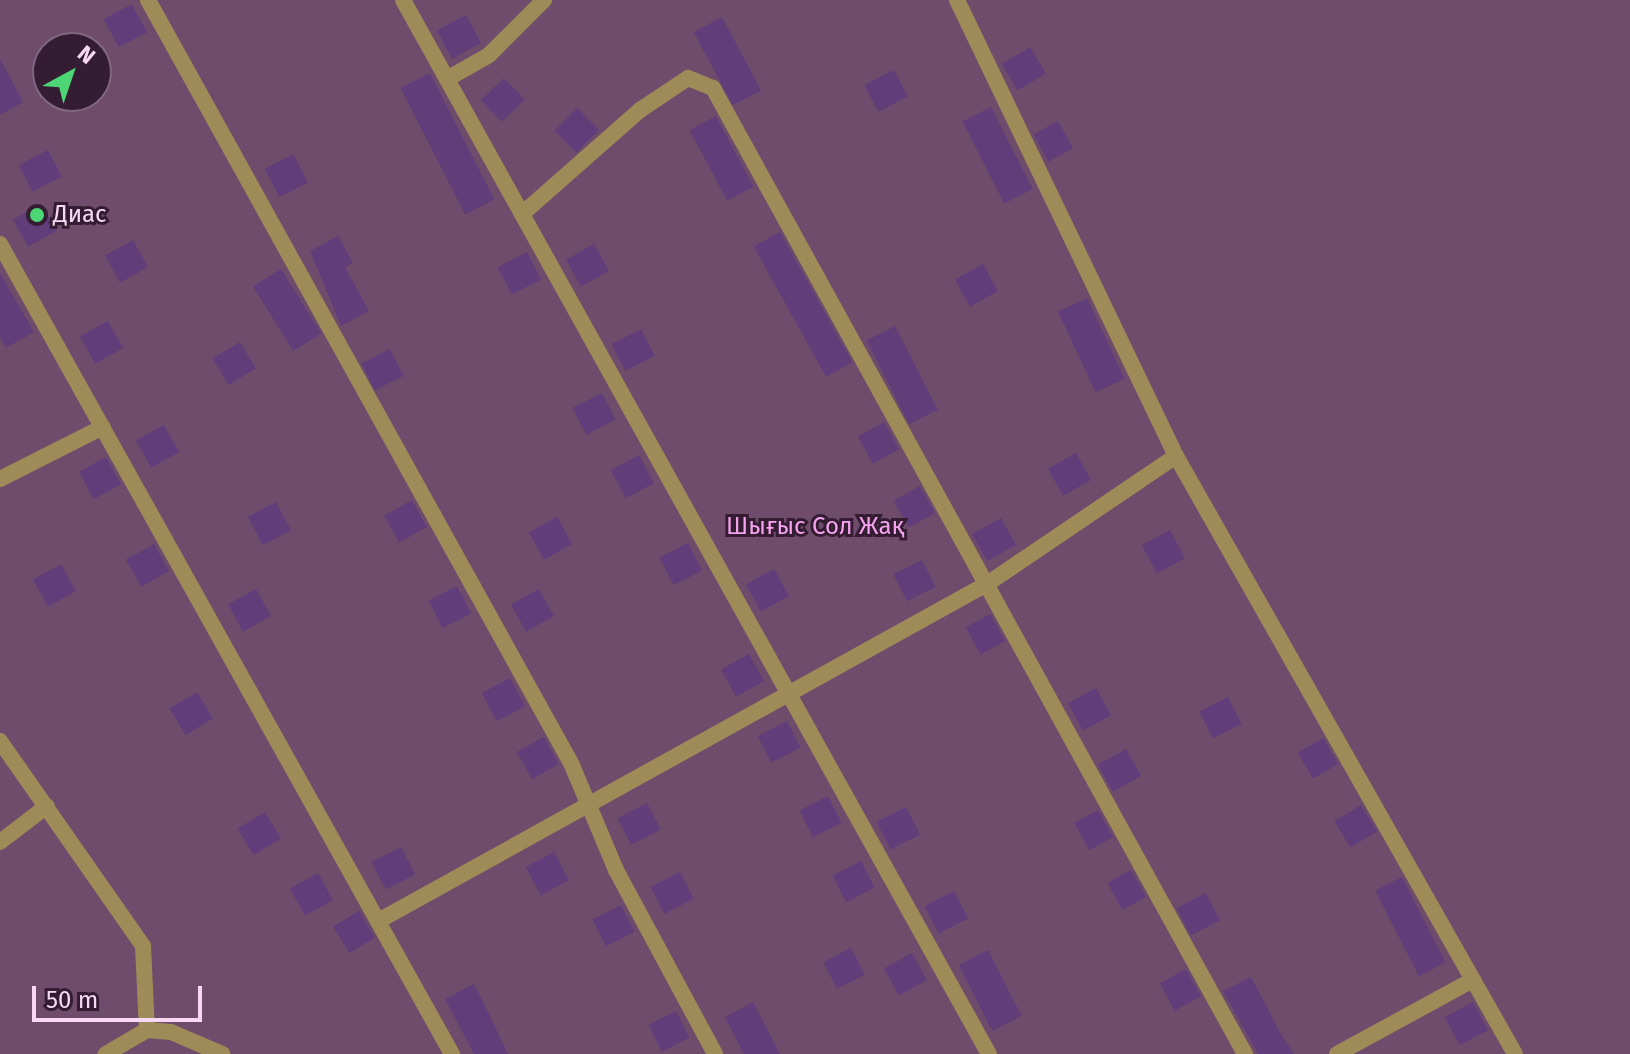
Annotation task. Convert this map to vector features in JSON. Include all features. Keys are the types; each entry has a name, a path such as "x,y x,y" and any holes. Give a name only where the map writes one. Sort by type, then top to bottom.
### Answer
{"street":[{"path":"148,0 563,750 715,1054"},
{"path":"403,0 795,696 989,1054"},
{"path":"447,79 489,55 544,0"},
{"path":"957,0 1176,456 1515,1054"},
{"path":"522,214 640,110 688,78 713,88 1245,1054"},
{"path":"0,244 380,920 452,1054"},
{"path":"0,479 103,427"},
{"path":"380,920 795,696 987,584 1176,456"},
{"path":"0,741 143,946 147,1030"},
{"path":"0,842 47,806"},
{"path":"1337,1054 1473,980"},
{"path":"106,1054 147,1030 171,1032 222,1054"}],"green space":[{"name":"Шығыс Сол Жақ","path":"0,0 1630,0 1630,1054 0,1054"}],"building":[{"path":"132,4 147,32 119,47 104,19"},
{"path":"466,15 481,43 452,59 437,30"},
{"path":"722,17 761,90 733,105 694,32"},
{"path":"1030,47 1046,74 1018,91 1002,64"},
{"path":"0,59 23,102 0,115"},
{"path":"894,70 908,97 878,112 865,85"},
{"path":"430,73 494,200 465,215 401,88"},
{"path":"504,78 525,100 502,122 481,100"},
{"path":"991,107 1033,189 1004,204 962,122"},
{"path":"577,108 599,130 576,153 554,131"},
{"path":"716,116 754,187 727,201 690,130"},
{"path":"1058,121 1073,148 1049,162 1034,135"},
{"path":"48,150 62,177 32,192 19,165"},
{"path":"293,154 308,182 280,197 265,169"},
{"path":"41,204 56,231 28,247 13,220"},
{"path":"780,232 852,362 826,377 754,247"},
{"path":"338,236 353,263 345,267 369,311 341,326 310,251"},
{"path":"133,240 148,267 120,283 105,256"},
{"path":"594,244 609,271 581,287 566,260"},
{"path":"527,252 541,280 512,295 498,267"},
{"path":"983,264 998,291 970,307 955,280"},
{"path":"281,269 321,333 293,351 253,286"},
{"path":"0,273 34,332 6,348 0,337"},
{"path":"1087,298 1125,379 1096,392 1058,312"},
{"path":"108,321 123,348 95,364 80,337"},
{"path":"895,326 938,410 909,424 866,341"},
{"path":"641,329 655,356 625,371 612,344"},
{"path":"240,342 256,369 229,385 213,358"},
{"path":"390,349 404,376 375,390 361,364"},
{"path":"602,393 616,420 586,435 573,408"},
{"path":"884,422 899,449 873,464 858,437"},
{"path":"164,425 179,452 151,468 136,441"},
{"path":"1076,453 1091,480 1063,496 1048,469"},
{"path":"639,455 654,483 626,498 611,470"},
{"path":"106,457 121,484 94,499 79,472"},
{"path":"920,486 935,513 909,528 894,501"},
{"path":"412,500 427,527 399,543 384,516"},
{"path":"276,502 291,530 263,545 248,517"},
{"path":"557,517 572,544 544,560 529,533"},
{"path":"1001,518 1016,545 987,561 972,534"},
{"path":"1170,530 1185,558 1157,573 1142,545"},
{"path":"688,543 702,571 674,585 659,558"},
{"path":"154,544 169,571 141,587 126,560"},
{"path":"922,560 936,587 907,601 893,575"},
{"path":"61,564 76,591 48,607 33,580"},
{"path":"774,569 789,596 761,612 746,585"},
{"path":"457,586 471,614 443,628 428,601"},
{"path":"256,589 271,616 243,632 228,605"},
{"path":"539,589 554,616 526,632 511,605"},
{"path":"990,614 1005,641 981,655 966,628"},
{"path":"749,654 764,681 736,697 721,670"},
{"path":"510,678 525,706 497,721 482,693"},
{"path":"1096,688 1111,715 1083,731 1068,704"},
{"path":"197,692 213,719 186,735 170,708"},
{"path":"1228,697 1242,724 1213,738 1199,712"},
{"path":"787,721 801,748 771,763 758,736"},
{"path":"544,737 559,764 532,779 517,752"},
{"path":"1323,738 1338,764 1313,778 1298,752"},
{"path":"1126,749 1141,776 1113,792 1098,765"},
{"path":"828,796 842,823 813,837 799,811"},
{"path":"647,803 661,830 631,845 618,818"},
{"path":"1361,805 1377,832 1350,848 1334,821"},
{"path":"906,807 920,835 891,850 877,822"},
{"path":"1098,810 1113,837 1089,850 1074,823"},
{"path":"265,812 281,839 254,855 238,828"},
{"path":"401,847 415,875 386,890 372,862"},
{"path":"554,852 569,880 541,895 526,867"},
{"path":"861,861 875,888 846,902 832,876"},
{"path":"1131,870 1146,897 1122,910 1107,883"},
{"path":"680,872 694,899 664,914 651,887"},
{"path":"318,873 333,900 305,916 290,889"},
{"path":"1402,877 1446,963 1419,976 1375,891"},
{"path":"954,891 968,919 939,934 925,906"},
{"path":"1206,893 1220,921 1191,936 1177,908"},
{"path":"621,905 635,932 606,946 592,920"},
{"path":"359,911 375,938 349,953 333,926"},
{"path":"851,948 865,975 837,989 823,962"},
{"path":"988,950 1022,1016 992,1031 959,965"},
{"path":"912,953 927,980 899,996 884,969"},
{"path":"1186,969 1201,996 1175,1011 1160,984"},
{"path":"1251,977 1294,1054 1258,1054 1223,991"},
{"path":"474,984 508,1054 474,1054 445,999"},
{"path":"753,1002 780,1054 744,1054 725,1017"},
{"path":"1473,1002 1488,1030 1460,1045 1445,1017"},
{"path":"676,1011 690,1038 662,1052 648,1025"}],"place":[{"name":"Диас","path":"37,215"}]}
